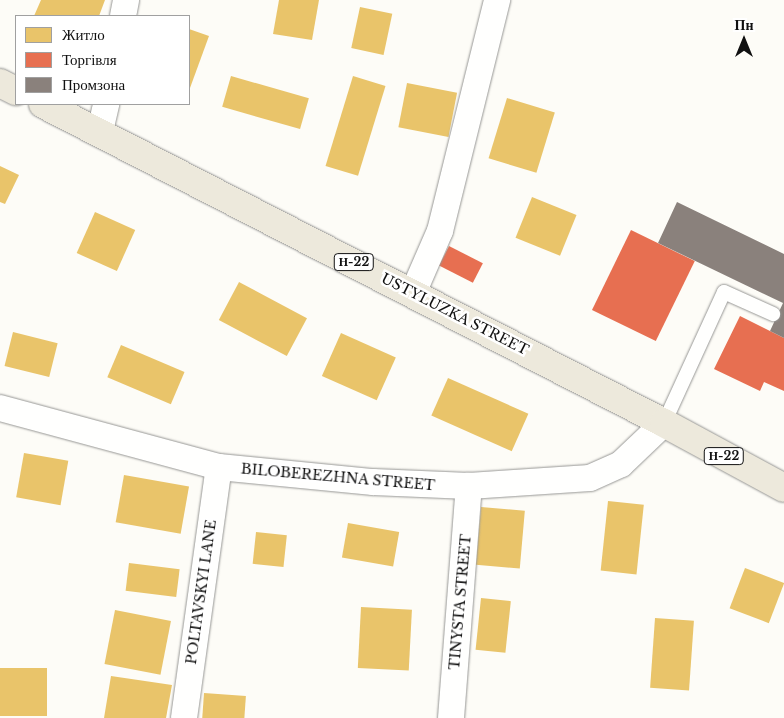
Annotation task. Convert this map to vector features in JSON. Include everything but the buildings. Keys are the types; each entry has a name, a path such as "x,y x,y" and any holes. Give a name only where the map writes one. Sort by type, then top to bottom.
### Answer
{"main road":[{"path":"0,84 15,91"},
{"name":"USTYLUZKA STREET","path":"45,105 100,131 664,423 784,488"}],"street":[{"path":"122,15 126,0"},
{"path":"413,293 440,231 497,0"},
{"path":"100,131 106,105"},
{"name":"BILOBEREZHNA STREET","path":"0,408 219,467 373,482 469,486 590,478 621,464 664,423"},
{"name":"POLTAVSKYI LANE","path":"184,718 219,467"},
{"name":"TINYSTA STREET","path":"451,718 469,486"}],"lane":[{"path":"664,423 724,292 773,314"}]}
